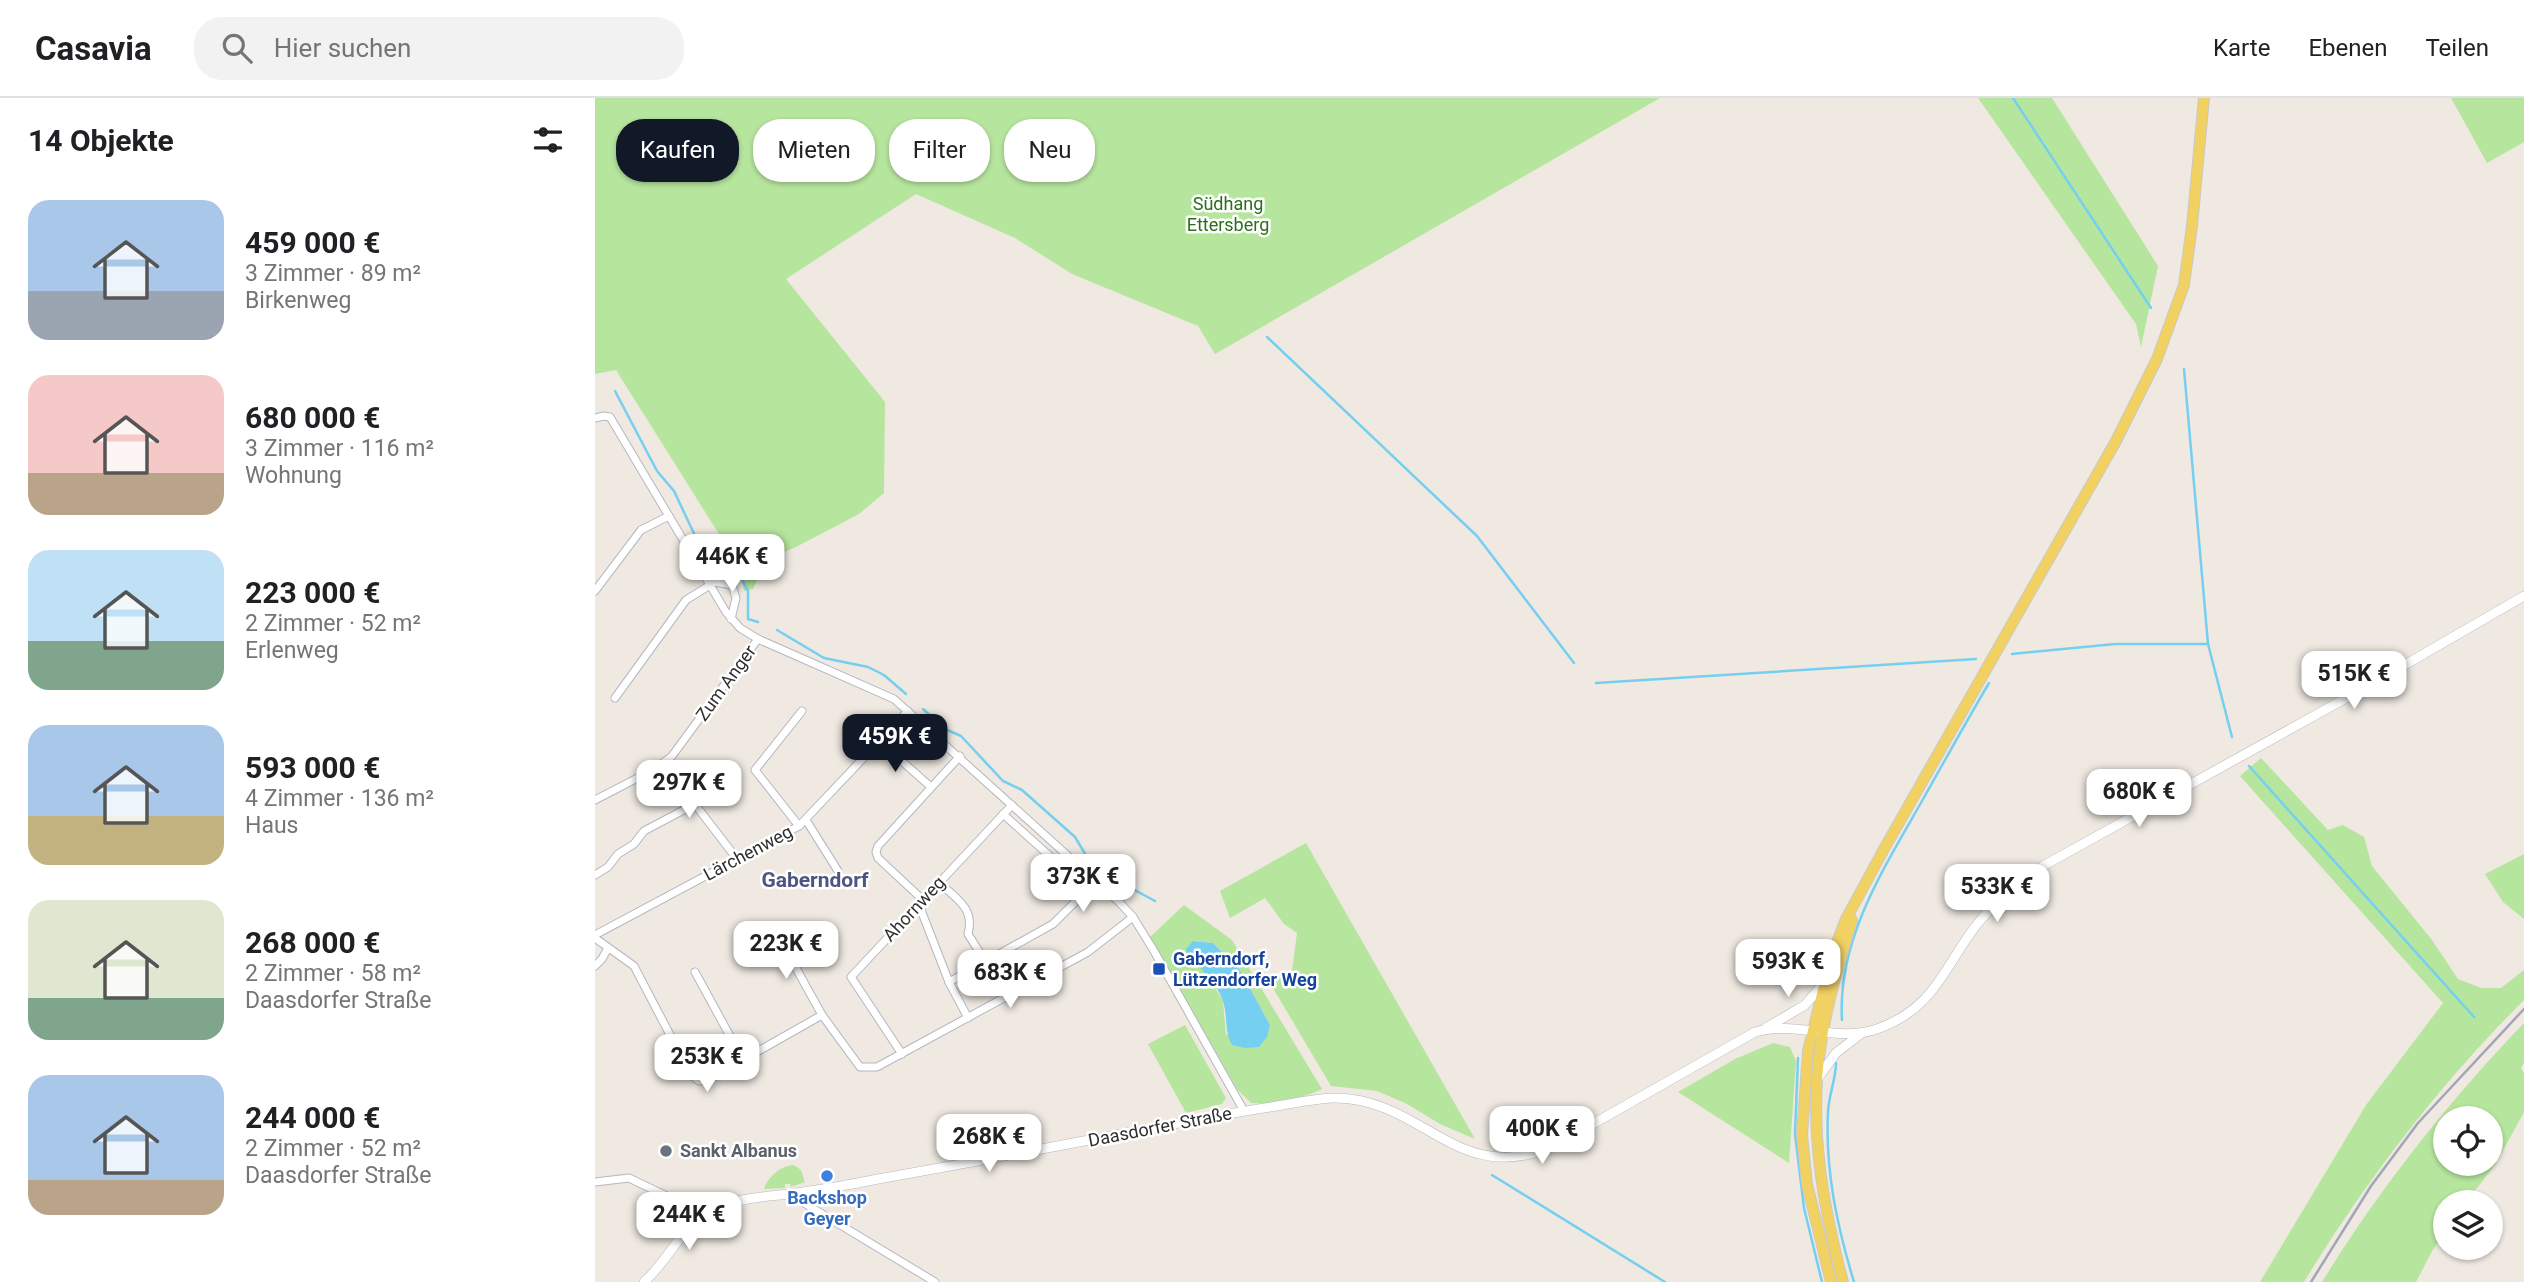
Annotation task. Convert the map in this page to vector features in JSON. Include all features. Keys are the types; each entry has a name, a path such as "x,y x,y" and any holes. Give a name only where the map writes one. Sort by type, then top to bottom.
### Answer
{"main road":[{"path":"1843,1282 1827,1222 1820,1180 1817,1135 1817,1032 1824,983 1839,933 2116,441 2157,359 2184,285 2204,98"},
{"path":"1831,1282 1807,1184 1802,1135 1805,1075 1862,891"}],"street":[{"path":"596,418 610,417 731,619 740,628 758,639 894,699 960,756 1133,917 1244,1111"},
{"path":"595,591 641,530 669,516"},
{"path":"615,698 686,600 710,584 722,582 731,585 736,598 731,619"},
{"path":"1818,1080 1836,1053 1863,1033 1891,1023 1919,1005 1935,989 1978,923 2012,889 2043,866 2377,681 2524,596"},
{"name":"Zum Anger","path":"595,800 664,764 758,639"},
{"name":"Lärchenweg","path":"595,937 799,826 908,710"},
{"path":"799,826 755,769 802,711"},
{"path":"878,740 931,787"},
{"path":"960,756 878,846 876,852 921,902 949,982 968,1018"},
{"path":"664,764 737,859"},
{"path":"595,875 608,867 618,854 634,844 644,831 695,804"},
{"name":"Ahornweg","path":"902,1054 851,977 1012,805"},
{"path":"949,982 1053,924 1083,890 1082,885 1003,814"},
{"path":"806,820 838,872"},
{"path":"940,883 968,910 972,920 968,933 985,961"},
{"path":"776,932 822,1015 855,1062 860,1067 869,1069 902,1054 1089,952 1133,917"},
{"path":"595,937 635,966 694,1079 699,1081 709,1079 822,1015"},
{"path":"595,966 608,948"},
{"path":"695,972 743,1060"},
{"name":"Daasdorfer Straße","path":"644,1282 663,1263 686,1230 702,1216 744,1199 876,1180 1244,1111 1336,1098 1361,1101 1398,1113 1455,1145 1479,1155 1522,1156 1554,1146 1728,1046 1805,1006 1824,983"},
{"path":"1763,1030 1863,1033"},
{"path":"595,1182 629,1178 677,1201 725,1205"},
{"path":"795,1193 804,1203 935,1282"},
{"path":"677,1201 684,1215 686,1230"}],"green space":[{"name":"Südhang Ettersberg","path":"595,98 1660,98 1215,354 1198,326 1072,274 1015,238 916,194 786,279 885,402 884,493 859,514 765,560 753,589 744,591 742,579 746,564 729,550 616,370 595,374"},
{"path":"1978,98 2052,98 2158,266 2141,347 2136,324"},
{"path":"2451,98 2524,98 2524,142 2487,163"},
{"path":"2261,758 2328,830 2343,825 2364,837 2372,866 2432,940 2458,979 2481,988 2501,988 2524,970 2524,1000 2463,1065 2406,1134 2353,1206 2304,1282 2260,1282 2366,1105 2443,1003 2240,776"},
{"path":"1306,843 1475,1139 1377,1091 1331,1086 1264,973 1279,978 1292,971 1297,933 1284,924 1265,898 1230,918 1220,891"},
{"path":"2524,854 2524,919 2503,902 2485,874"},
{"path":"1184,905 1232,940 1322,1089 1287,1100 1251,1103 1237,1089 1150,937","holes":["1193,941 1213,943 1240,970 1270,1025 1226,1035 1223,1001 1204,969"]},
{"path":"2524,1023 2524,1063 2521,1068 2524,1073 2524,1112 2503,1150 2503,1106 2450,1106"},
{"path":"1185,1025 1226,1098 1222,1104 1186,1113 1148,1044"},
{"path":"1773,1043 1790,1047 1796,1061 1789,1163 1678,1092 1735,1059"},
{"path":"2433,1126 2433,1176 2486,1176 2475,1190 2433,1190 2433,1250 2416,1282 2322,1282 2367,1213"},
{"path":"794,1165 801,1170 805,1182 791,1187 790,1184 785,1184 785,1188 764,1189 775,1173"}],"water":[{"path":"1193,941 1213,943 1240,970 1270,1025 1267,1037 1259,1047 1232,1045 1224,1007 1217,989 1188,958 1186,949"}],"waterway":[{"path":"2013,98 2151,308"},
{"path":"1267,337 1477,536 1574,663"},
{"path":"2184,369 2208,644"},
{"path":"615,391 657,471 674,491 698,542 742,580 748,591 748,619 758,622"},
{"path":"777,630 824,658 868,667 884,675 906,694"},
{"path":"2012,654 2115,644 2208,644 2232,737"},
{"path":"1596,683 1976,659"},
{"path":"1842,1020 1842,990 1847,961 1866,906 1893,852 1989,683"},
{"path":"923,709 945,729 961,736 1003,781 1022,790 1075,837 1087,857 1107,875 1155,901"},
{"path":"2249,766 2474,1017"},
{"path":"1798,1058 1795,1134 1804,1208 1822,1282"},
{"path":"1836,1063 1828,1111 1828,1155 1842,1240 1854,1282"},
{"path":"1492,1175 1665,1282"}],"railway":[{"path":"2311,1282 2371,1186 2418,1123 2524,1009"}],"place":[{"name":"Gaberndorf, Lützendorfer Weg","path":"1159,969"},
{"name":"Sankt Albanus","path":"666,1151"},
{"name":"Backshop Geyer","path":"827,1176"}],"district":[{"name":"Gaberndorf","path":"815,880"}]}
